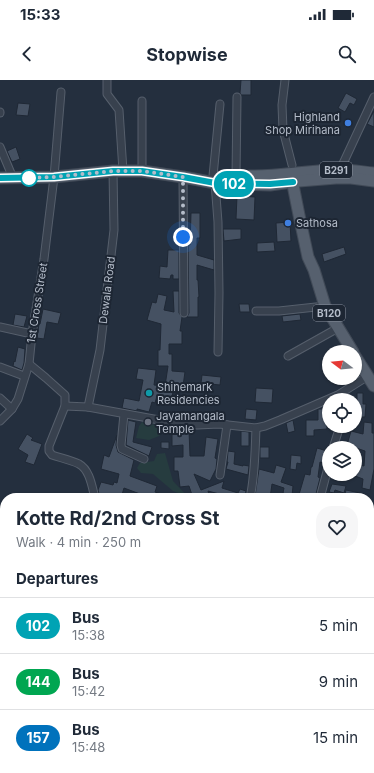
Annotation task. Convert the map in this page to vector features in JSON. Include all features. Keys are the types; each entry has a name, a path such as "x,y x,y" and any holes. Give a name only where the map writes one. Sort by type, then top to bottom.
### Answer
{"main road":[{"path":"354,171 374,166"},
{"name":"B291","path":"294,175 340,170 374,173"},
{"path":"0,178 54,177 118,171 142,171 188,178 270,184 288,193 298,210"},
{"path":"214,180 236,176 262,177 294,175"},
{"path":"270,184 294,175"},
{"name":"B291","path":"294,175 351,178 374,181"},
{"name":"B120","path":"294,175 298,210 308,256 326,306 349,345"},
{"name":"B120","path":"294,175 313,256 314,270"},
{"path":"362,367 372,382"}],"street":[{"name":"Dewala Road","path":"88,407 100,350 114,230 118,171 118,110 107,94 106,80"},
{"path":"285,80 282,105 284,130 294,175"},
{"name":"1st Cross Street","path":"0,421 18,399 29,364 54,177 61,92"},
{"path":"340,170 374,96"},
{"path":"236,97 236,176"},
{"path":"142,101 142,171"},
{"path":"218,352 218,222 214,180 220,104"},
{"path":"0,147 13,178"},
{"path":"184,313 188,178"},
{"path":"256,311 279,311 326,306"},
{"path":"0,328 32,334"},
{"path":"288,356 338,328"},
{"path":"29,364 65,395 65,406 49,446 49,451 52,455 80,465 87,473 94,493"},
{"path":"0,367 24,376"},
{"path":"349,393 372,382"},
{"path":"0,398 12,408"},
{"path":"65,406 88,407 170,422 197,425 219,424 256,428 322,404"},
{"path":"124,414 121,445 122,449 144,459"},
{"path":"220,475 227,425"},
{"path":"251,493 253,484 256,428"},
{"path":"321,493 324,481"}],"green space":[{"path":"142,422 169,428 159,436 149,440 136,438 139,426"},
{"path":"165,453 173,481 184,493 173,491 153,474 141,473 137,468 140,463 154,461 157,454"}],"building":[{"path":"241,80 251,80 251,95 241,95"},
{"path":"346,93 357,99 354,105 350,103 345,112 338,108"},
{"path":"18,103 30,104 28,116 16,115"},
{"path":"374,111 374,127 367,124"},
{"path":"16,147 20,159 12,162 7,151"},
{"path":"237,196 255,197 254,220 236,219"},
{"path":"191,213 200,213 200,238 197,238 197,255 214,260 214,270 197,265 199,297 198,317 187,317 189,313 188,245 190,245"},
{"path":"290,222 291,241 277,242 276,223"},
{"path":"223,229 241,229 241,239 224,241"},
{"path":"274,242 275,251 257,252 257,243"},
{"path":"344,247 346,254 324,262 322,254"},
{"path":"168,250 179,250 179,279 173,279 173,275 171,275 170,279 159,278 160,266 167,267"},
{"path":"173,291 179,291 179,313 182,317 180,331 182,331 182,344 169,344 169,354 172,354 172,371 185,372 183,386 174,385 172,398 157,396 155,403 152,402 149,412 137,409 137,411 122,408 124,398 139,401 143,380 136,379 138,368 156,370 154,385 165,386 168,366 158,366 161,324 147,320 152,302 156,303 158,294 167,296 164,310 174,312"},
{"path":"239,304 249,304 250,312 240,312"},
{"path":"43,309 61,313 58,324 47,322 44,339 37,338"},
{"path":"15,314 27,316 24,327 13,325"},
{"path":"300,314 301,320 283,322 282,316"},
{"path":"18,347 25,349 22,370 13,366"},
{"path":"202,375 221,377 220,385 201,383"},
{"path":"256,388 273,389 272,403 255,402"},
{"path":"362,393 363,404 366,404 365,417 362,417"},
{"path":"246,409 257,410 256,420 245,419"},
{"path":"318,409 322,409 322,429 314,430 314,436 306,436 306,420 318,420"},
{"path":"128,420 136,422 133,442 152,447 149,456 126,445"},
{"path":"293,420 295,431 288,433 286,423"},
{"path":"364,422 372,423 372,433 374,433 374,469 370,490 362,488 362,466 364,466 365,451 362,450 362,441 348,441 350,433 363,434"},
{"path":"172,430 189,430 190,456 204,456 206,437 218,439 215,458 217,459 216,469 210,481 194,474 201,490 224,481 222,488 238,493 216,493 208,491 209,493 191,493 189,486 180,487 178,471 174,471 174,457 183,457 183,445 172,446"},
{"path":"241,431 249,432 249,446 241,446"},
{"path":"27,434 33,438 31,440 42,444 34,465 25,462 28,455 18,449"},
{"path":"117,435 116,445 118,452 134,460 130,476 157,486 155,492 158,493 137,493 124,488 122,493 99,493 98,490 101,482 113,485 114,482 117,483 119,474 101,469 104,455 109,457"},
{"path":"161,442 169,442 169,449 161,448"},
{"path":"260,447 269,447 269,458 260,458"},
{"path":"317,448 322,450 322,462 320,462 318,477 320,478 316,493 299,493 305,474 310,475"},
{"path":"228,451 235,452 234,464 249,466 248,475 226,469 228,462"},
{"path":"291,455 301,456 301,464 297,463 296,470 290,469"},
{"path":"276,465 286,468 281,482 293,486 292,493 283,493 284,488 272,484 271,493 255,493 259,469 274,473"},
{"path":"332,484 346,486 344,493 335,490 334,493 329,492"},
{"path":"240,489 246,491 246,493 238,493"},
{"path":"346,490 360,493 345,493"}],"bus line":[{"name":"102","path":"0,178 54,177 113,171 142,171 215,183 270,184 293,182"}],"place":[{"name":"Highland Shop Mirihana","path":"348,123"},
{"name":"Sathosa","path":"288,223"},
{"name":"Shinemark Residencies","path":"149,393"},
{"name":"Jayamangala Temple","path":"148,422"}],"route":[{"path":"29,178 27,178 113,171 142,171 183,177 183,237"}]}
